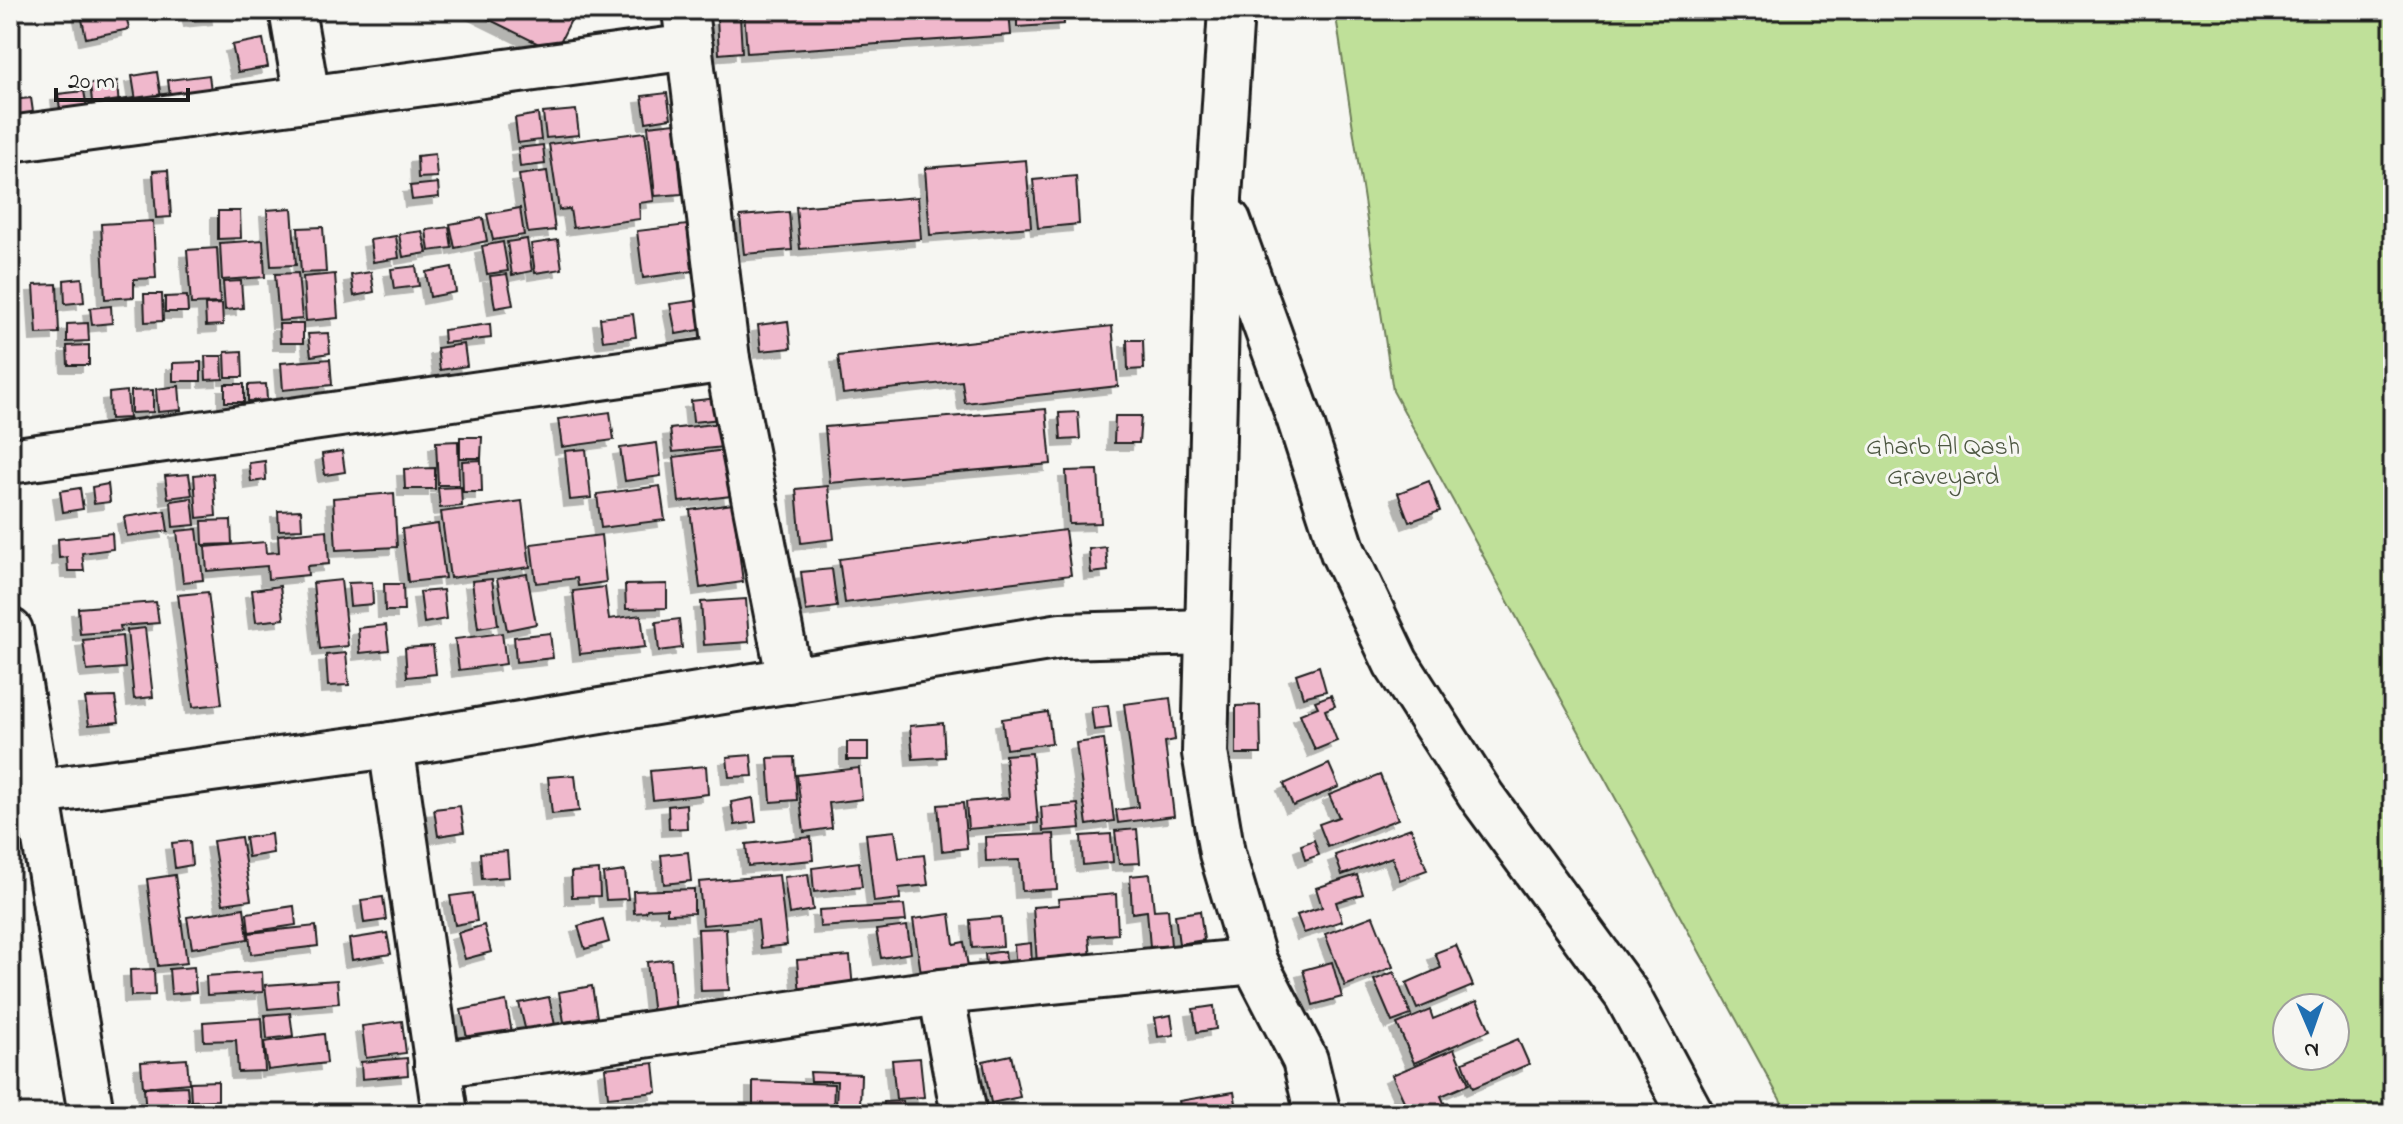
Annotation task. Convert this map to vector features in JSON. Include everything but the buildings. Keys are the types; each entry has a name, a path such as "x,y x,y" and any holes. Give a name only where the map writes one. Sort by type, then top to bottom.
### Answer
{"street":[{"path":"292,10 307,97"},
{"path":"1231,10 1219,198 1205,753 1222,853 1254,961 1305,1060 1318,1114"},
{"path":"10,139 307,97 688,28 727,359 790,681"},
{"path":"1219,198 1299,417 1343,552 1396,663 1482,797 1627,995 1691,1114"},
{"path":"10,461 727,359"},
{"path":"10,631 24,794 91,1114"},
{"path":"24,794 391,745 1061,636 1208,632"},
{"path":"391,745 445,1114"},
{"path":"437,1065 941,992 1254,961"},
{"path":"941,992 964,1114"}],"green space":[{"name":"Gharb Al Qash Graveyard","path":"1335,10 2393,10 2393,1114 1788,1114 1393,391"}]}
